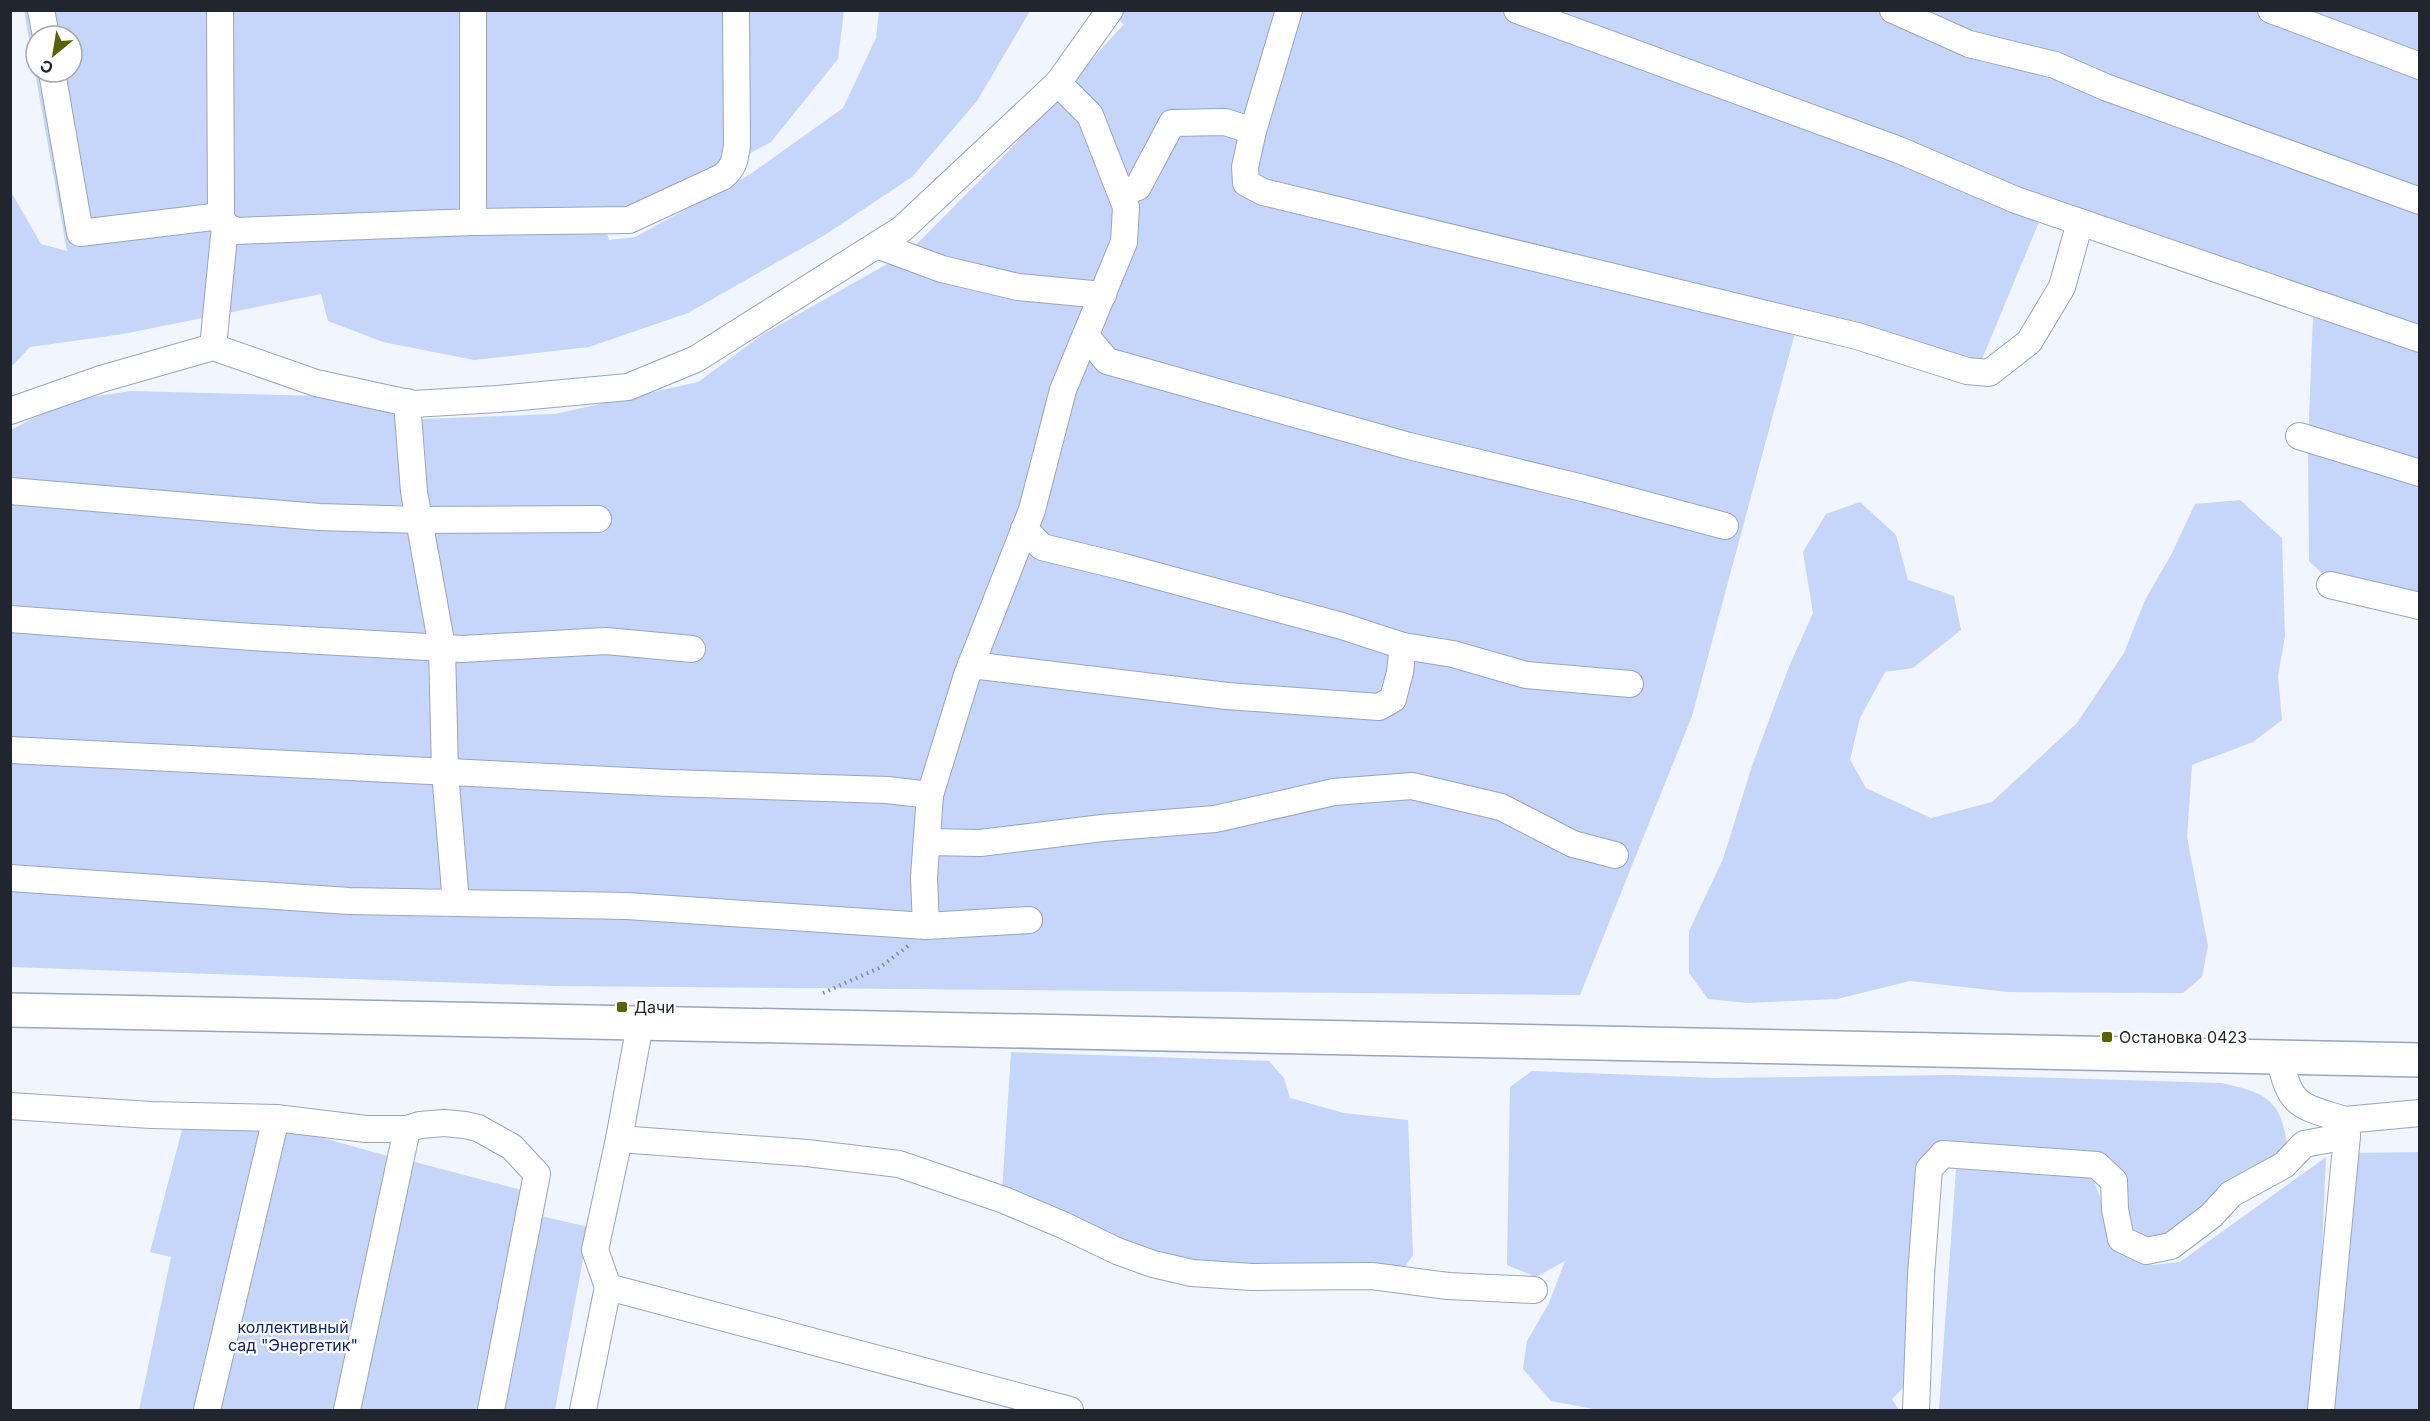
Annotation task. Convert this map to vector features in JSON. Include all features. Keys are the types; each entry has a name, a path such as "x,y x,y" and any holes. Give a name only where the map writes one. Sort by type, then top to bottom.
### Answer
{"main road":[{"path":"10,1010 2420,1060"}],"street":[{"path":"213,348 223,221 220,10"},
{"path":"473,10 473,222"},
{"path":"54,84 80,232 223,221 237,231 473,222 629,220 722,177 735,164 737,145 736,10"},
{"path":"10,411 101,379 213,348 316,383 407,402 498,399 628,387 696,359 902,229 1058,83 1110,10"},
{"path":"1289,10 1253,131 1245,167 1246,183 1263,192 1857,336 1967,371 1989,372 2029,342 2062,287 2080,222"},
{"path":"1516,10 1899,150 2016,200 2420,339"},
{"path":"1893,10 1969,44 2055,65 2105,87 2420,201"},
{"path":"2271,10 2420,66"},
{"path":"926,926 924,877 930,795 971,665 1032,510 1063,390 1124,242 1126,207 1090,115 1058,83"},
{"path":"1121,194 1138,187 1172,123 1225,122 1253,131"},
{"path":"877,245 942,269 1018,287 1103,295"},
{"path":"1086,336 1107,361 1409,446 1583,488 1725,526"},
{"path":"407,402 414,492 442,647 445,772 456,903"},
{"path":"2300,436 2420,473"},
{"path":"10,491 319,517 419,520 598,519"},
{"path":"1024,529 1042,547 1331,623 1403,646 1453,654 1527,675 1630,684"},
{"path":"2330,585 2420,606"},
{"path":"10,619 252,637 462,649 606,641 692,649"},
{"path":"971,665 1227,696 1379,707 1393,699 1400,672 1403,646"},
{"path":"10,750 669,783 886,790 930,795"},
{"path":"927,842 980,843 1102,828 1215,819 1334,792 1412,786 1501,807 1573,844 1615,855"},
{"path":"10,879 349,901 627,906 926,926 1029,920"},
{"path":"583,1410 608,1287 595,1250 619,1139 640,1024"},
{"path":"2279,1057 2286,1087 2302,1107 2346,1128"},
{"path":"10,1106 151,1115 276,1118 366,1129 407,1129 420,1125 444,1123 478,1128 512,1147 537,1174 492,1410"},
{"path":"1916,1410 1921,1275 1929,1169 1943,1154 2097,1165 2114,1181 2115,1209 2121,1239 2146,1251 2172,1246 2212,1215 2231,1194 2284,1165 2304,1144 2346,1128 2420,1113"},
{"path":"207,1410 276,1118"},
{"path":"2322,1410 2346,1128"},
{"path":"346,1410 407,1129"},
{"path":"619,1139 807,1153 899,1164 1004,1200 1117,1251 1153,1264 1192,1273 1252,1277 1372,1276 1448,1286 1534,1290"},
{"path":"608,1287 1070,1410"}],"path":[{"path":"824,993 879,968 913,943 926,926"}],"green space":[{"path":"24,11 844,11 838,59 771,142 606,230 609,240 635,237 749,175 843,108 876,38 879,11 1030,11 977,101 912,177 825,235 688,313 589,347 474,360 383,342 328,321 321,294 123,334 30,347 11,367 10,190 41,244 67,251 37,84 84,84 84,24 26,24"},
{"path":"1104,11 2419,11 2419,605 2328,579 2309,561 2308,445 2314,289 2046,205 1978,369 1795,333 1692,716 1580,995 555,986 11,967 11,430 66,401 130,391 320,396 419,419 555,414 698,382 762,335 910,251 1002,158 1124,24"},
{"path":"2240,500 2282,538 2285,636 2278,676 2282,720 2253,742 2192,765 2187,837 2208,946 2202,977 2183,993 2008,992 1910,981 1837,999 1747,1003 1708,999 1689,973 1689,931 1723,859 1752,766 1788,669 1813,613 1803,552 1826,514 1860,502 1896,535 1908,580 1954,596 1961,630 1913,668 1885,672 1860,718 1850,760 1866,788 1931,818 1992,802 2077,723 2124,653 2145,600 2171,555 2195,504"},
{"path":"1011,1052 1269,1061 1284,1078 1290,1098 1344,1113 1408,1120 1413,1255 1402,1271 1193,1267 1002,1192"},
{"path":"1532,1071 1716,1078 1953,1075 2221,1083 2250,1090 2269,1101 2281,1119 2288,1148 2170,1237 2149,1242 2129,1232 2124,1177 1940,1146 1932,1263 1931,1360 1892,1399 1899,1410 1599,1410 1551,1401 1523,1369 1527,1341 1549,1303 1565,1261 1536,1277 1507,1265 1510,1087"},
{"name":"коллективный сад \"Энергетик\"","path":"184,1122 262,1126 199,1410 139,1410 171,1257 150,1252"},
{"name":"коллективный сад \"Энергетик\"","path":"283,1127 395,1158 335,1410 216,1410"},
{"path":"2419,1152 2419,1410 2333,1410 2350,1153"},
{"path":"2326,1157 2315,1410 1939,1410 1956,1169 2093,1178 2103,1205 2109,1248 2152,1265 2180,1262"},
{"name":"коллективный сад \"Энергетик\"","path":"411,1161 529,1192 482,1410 353,1410"},
{"path":"536,1215 589,1227 555,1410 496,1410"}],"place":[{"name":"Дачи","path":"622,1007"},
{"name":"Остановка 0423","path":"2107,1037"}]}
